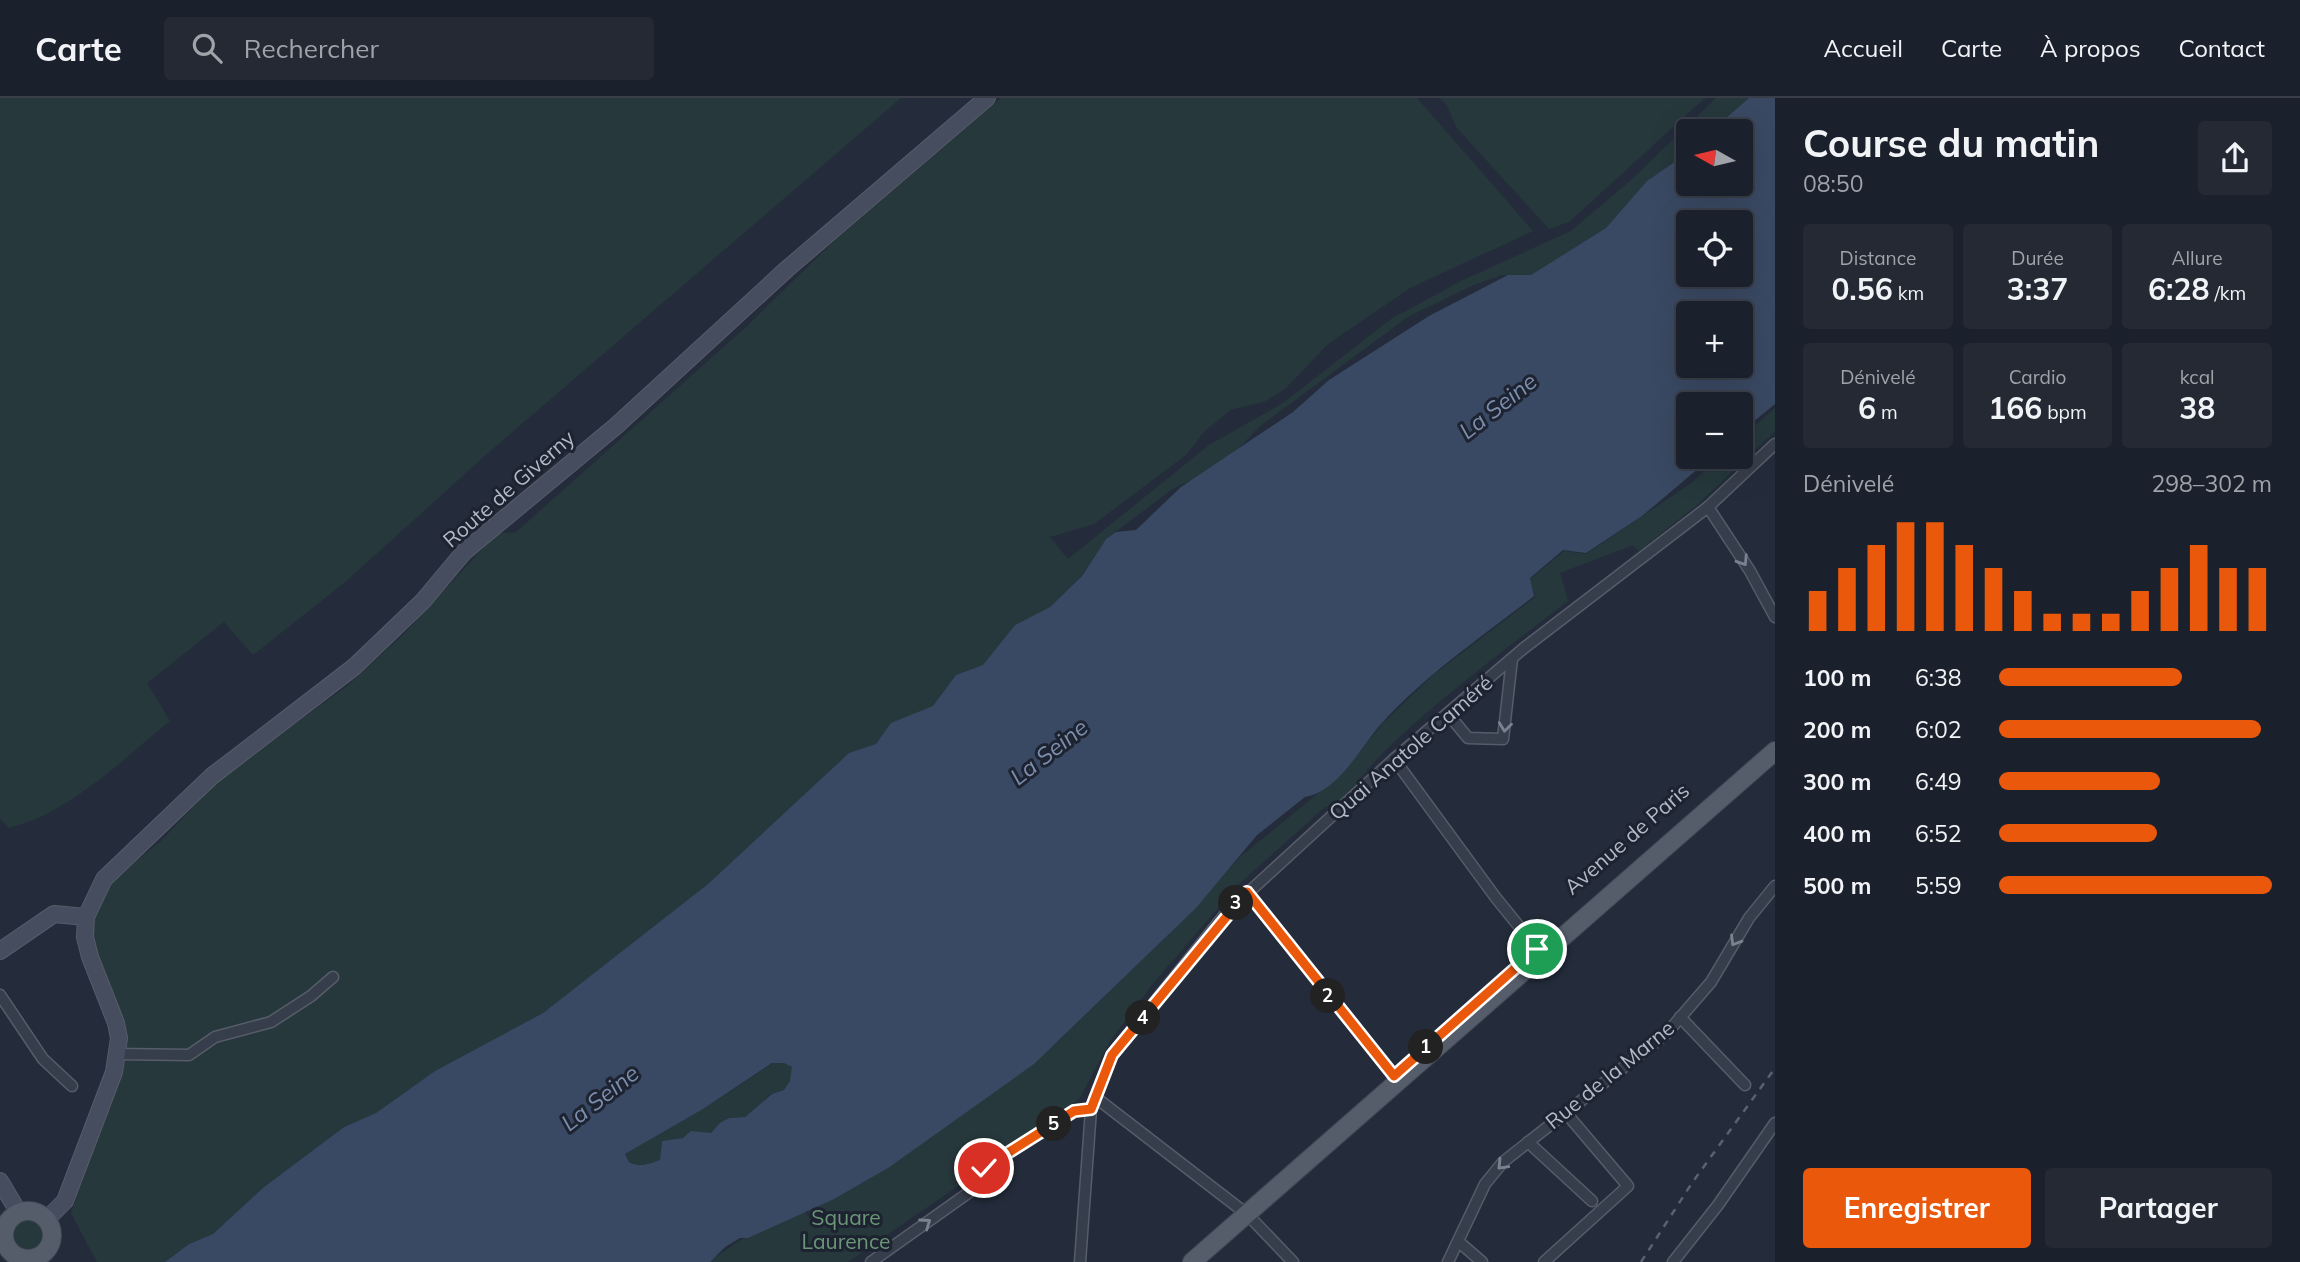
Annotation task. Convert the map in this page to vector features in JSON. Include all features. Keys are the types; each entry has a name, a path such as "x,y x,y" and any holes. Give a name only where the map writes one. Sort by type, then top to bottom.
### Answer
{"main road":[{"name":"Route de Giverny","path":"86,917 104,879 212,776 354,667 423,601 464,552 616,426 787,269 987,98"},
{"name":"Avenue de Paris","path":"1192,1262 1774,747"},
{"path":"0,951 54,914 86,917 85,937 90,957 116,1023 117,1054 114,1072 65,1201 47,1219"},
{"path":"0,1181 19,1213"},
{"path":"33,1212 47,1219 52,1236 53,1256 34,1259 17,1257 6,1245 3,1228 19,1213 33,1212"}],"street":[{"name":"Quai Anatole Caméré","path":"1080,1262 1093,1103 1112,1055 1247,892 1356,797 1394,759 1511,659 1708,507 1775,444"},
{"path":"1708,507 1750,570 1775,617"},
{"path":"1448,715 1468,737 1503,739 1511,659"},
{"path":"1394,759 1540,953"},
{"name":"Rue de la Marne","path":"1448,1262 1485,1184 1503,1162 1666,1034 1711,982 1749,918 1775,886"},
{"path":"1247,892 1396,1079"},
{"path":"117,1054 190,1055 215,1037 271,1022 312,996 333,977"},
{"path":"0,995 43,1059 72,1086"},
{"path":"1680,1017 1745,1085"},
{"path":"871,1262 1002,1169 984,1168 1074,1111 1093,1103 1248,1215 1293,1262"},
{"path":"1544,1262 1628,1186 1566,1113"},
{"path":"1673,1262 1718,1205 1775,1118"},
{"path":"1528,1142 1592,1201"},
{"path":"1459,1242 1482,1262"}],"green space":[{"path":"0,98 901,98 488,453 344,583 253,655 224,622 147,683 170,721 75,797 54,810 9,828 0,819"},
{"path":"1001,98 1417,98 1533,231 1410,288 1328,344 1286,388 1266,401 1230,410 1204,432 1186,455 1094,524 1050,537 1068,559 1209,445 1283,403 1391,319 1461,281 1571,231 1630,181 1676,137 1676,161 1647,181 1606,228 1531,275 1502,275 1474,285 1409,316 1259,427 1238,449 1203,475 1174,488 1106,539 1082,575 1050,607 1015,625 983,665 956,675 933,706 898,721 876,744 849,753 708,884 543,1013 435,1071 376,1113 344,1127 264,1187 213,1234 189,1244 165,1262 97,1262 71,1213 121,1073 92,926 101,898 116,877 160,842 222,777 347,686 405,633 497,533 515,533 746,327 832,243"},
{"path":"1439,98 1705,98 1682,119 1676,119 1676,124 1569,222 1549,229 1456,127 1447,105"},
{"path":"1716,98 1749,98 1725,119 1694,119"},
{"path":"1775,408 1775,431 1753,452 1753,427"},
{"name":"Square Laurence","path":"1707,469 1735,469 1697,505 1639,551 1633,545 1560,573 1568,601 1422,717 1378,758 1342,799 1325,807 1239,884 1155,981 1110,1041 1080,1098 848,1262 708,1262 741,1240 804,1209 812,1222 808,1211 869,1179 1052,1047 1170,933 1240,857 1343,773 1382,724 1433,675 1535,597 1530,579 1564,551 1586,554 1690,484"},
{"path":"773,1063 784,1063 793,1067 790,1081 784,1090 771,1094 745,1117 729,1118 711,1133 662,1141 660,1160 642,1166 629,1162 625,1154 703,1109"},
{"path":"29,1218 42,1223 47,1236 42,1249 29,1254 16,1249 11,1236 16,1223"}],"water":[{"name":"La Seine","path":"1749,98 1775,98 1775,404 1753,422 1753,392 1676,392 1676,469 1698,469 1642,516 1586,553 1563,550 1530,578 1534,596 1455,657 1398,706 1338,778 1317,793 1305,797 1257,835 1196,908 1034,1064 888,1168 834,1199 748,1238 740,1238 725,1247 710,1262 165,1262 189,1244 213,1234 264,1187 344,1127 376,1113 435,1071 543,1013 708,884 849,753 876,744 891,723 933,706 956,675 983,665 1015,625 1050,607 1082,576 1106,539 1116,532 1136,530 1181,487 1293,412 1329,380 1429,316 1508,275 1531,275 1606,228 1647,181 1676,161 1676,196 1754,196 1754,119 1725,119","holes":["772,1063 784,1063 792,1067 790,1081 784,1090 772,1094 745,1117 729,1118 720,1123 711,1133 691,1131 683,1138 662,1141 660,1160 641,1165 629,1162 625,1154 703,1109"]}],"railway":[{"path":"1641,1262 1692,1183 1775,1068"}],"route":[{"path":"984,1168 1074,1111 1091,1109 1112,1055 1179,975 1226,913 1247,892 1272,927 1394,1076 1537,949"}]}
